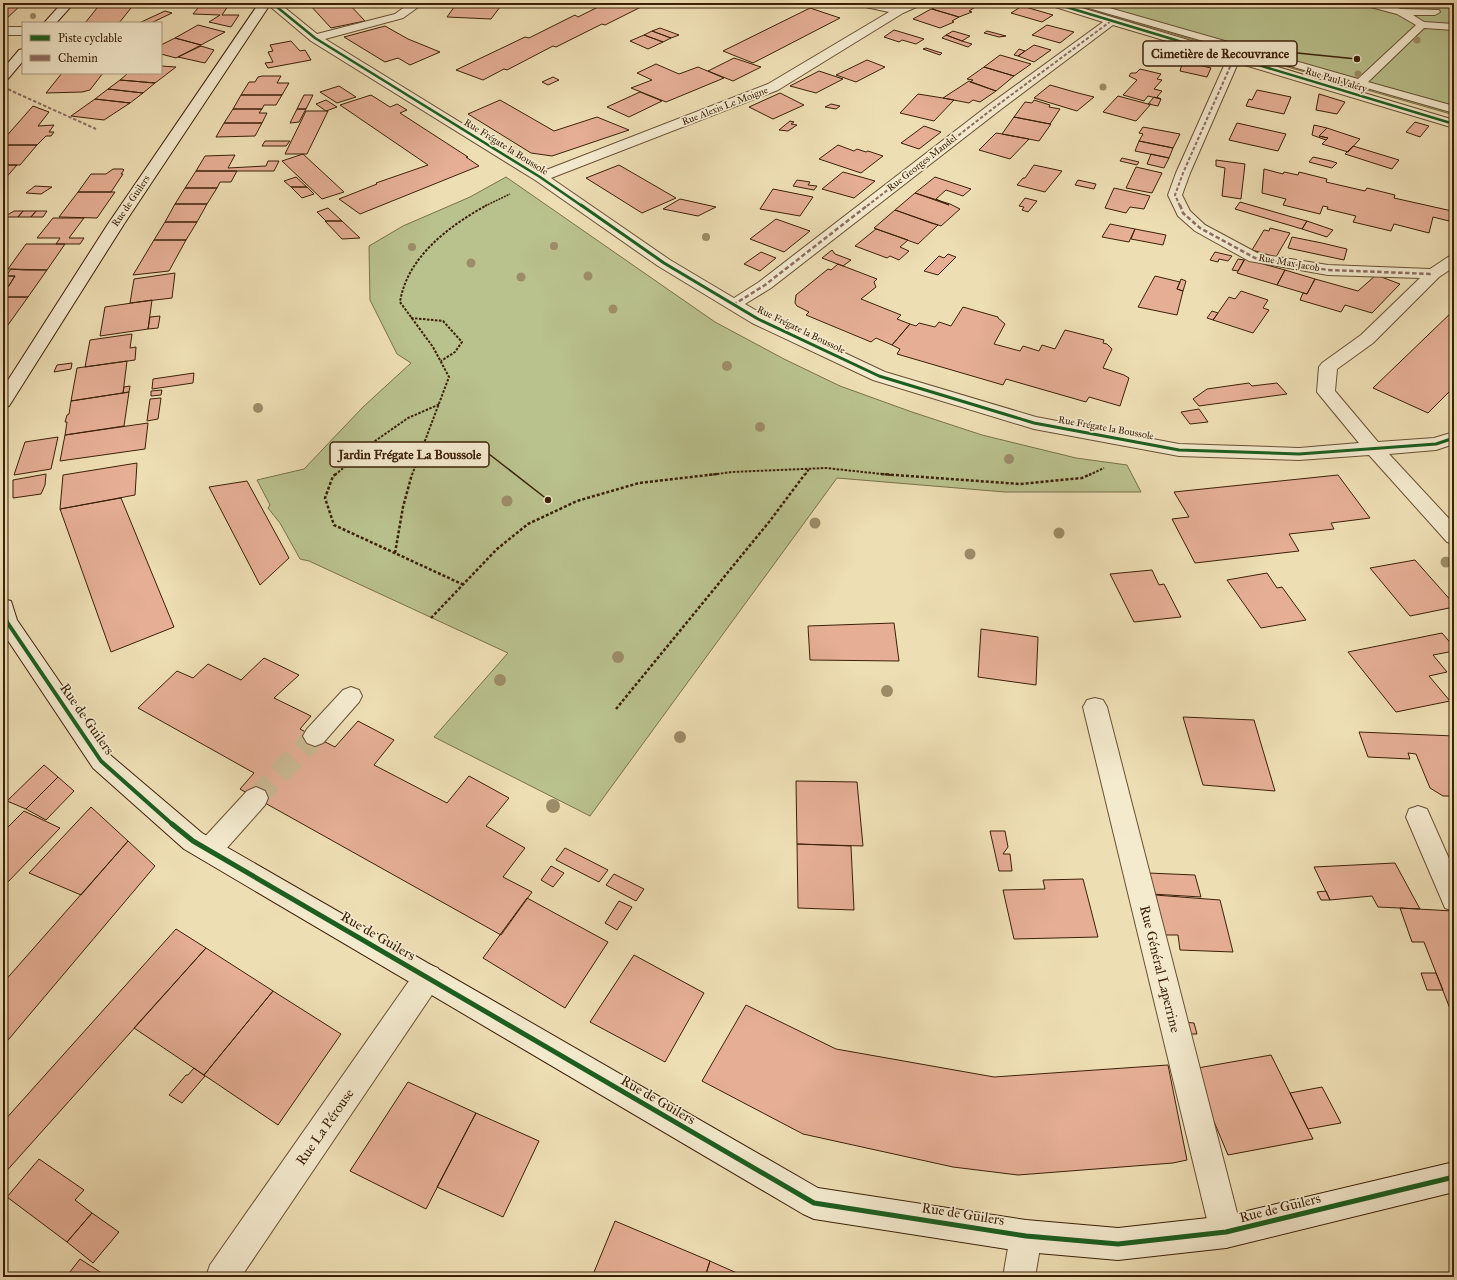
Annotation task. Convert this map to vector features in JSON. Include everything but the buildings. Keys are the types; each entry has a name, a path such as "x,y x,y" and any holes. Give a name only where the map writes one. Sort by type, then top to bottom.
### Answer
{"street":[{"path":"51,22 68,3"},
{"name":"Rue de Guilers","path":"3,402 116,224 244,32 265,3"},
{"name":"Rue Frégate la Boussole","path":"272,3 315,38 543,179 664,263 758,320 879,376 1034,423 1179,450 1299,454 1436,444 1454,438"},
{"path":"315,38 399,16 418,3"},
{"path":"860,3 899,11"},
{"name":"Rue Alexis Le Moigne","path":"543,179 773,87 899,11 917,3"},
{"name":"Rue Paul Valéry","path":"1053,3 1115,17 1234,58 1454,124"},
{"name":"Rue Georges Mandel","path":"733,305 765,285 1115,17"},
{"path":"3,31 22,31"},
{"path":"3,77 22,54"},
{"name":"Rue Max Jacob","path":"1234,58 1175,194 1183,214 1216,238 1255,258 1328,270 1433,274"},
{"path":"1454,260 1433,274 1367,339 1328,367 1326,392 1374,449 1454,537"},
{"name":"Rue de Guilers","path":"3,607 7,622 101,761 179,830 209,850 615,1088 814,1202 1026,1236 1118,1244 1226,1232 1454,1177"},
{"path":"315,736 352,696"},
{"name":"Rue Général Laperrine","path":"1095,707 1226,1232"},
{"path":"209,850 256,798"},
{"path":"1418,817 1454,899"},
{"name":"Rue La Pérouse","path":"222,1277 428,977"},
{"path":"1019,1277 1026,1236"}],"lane":[{"path":"1081,3 1115,17 1454,110"},
{"path":"1366,3 1401,12 1435,12 1454,25"},
{"path":"1435,12 1442,3"},
{"path":"1115,17 1129,7"},
{"path":"1401,12 1422,25 1454,25"},
{"path":"1360,83 1422,25"}],"path":[{"path":"395,553 410,481 422,446 441,404 449,376 433,347 410,318 400,302 405,282 422,257 447,230 481,207 543,179"},
{"path":"410,318 443,321 462,342 456,352 441,361"},
{"path":"441,404 408,418 375,441 334,476 325,498 334,525 464,585"},
{"path":"432,618 497,549 528,524 577,501 639,483 732,472 826,468 903,476 1020,484 1082,478 1104,468 1118,439"},
{"path":"616,709 764,528 809,469"}],"green space":[{"path":"1066,3 1454,3 1454,115"},
{"path":"506,177 715,322 784,359 840,386 982,435 1076,458 1127,465 1141,492 1005,492 837,478 590,816 434,737 508,653 309,561 300,559 280,523 268,508 270,505 257,480 304,469 363,407 411,363 397,354 370,300 369,246 403,226 470,197"}],"tunnel":[{"path":"256,798 315,736"}],"marked path":[{"path":"733,305 765,285 995,107 1111,21"},
{"path":"1234,58 1183,173 1175,195 1183,213 1200,228 1255,258 1328,270 1433,274"},
{"path":"3,87 96,129"}],"cycle path":[{"path":"272,3 315,38 540,177 664,263 758,319 879,376 1034,423 1179,450 1299,454 1436,444 1454,438"},
{"path":"1053,3 1454,124"},
{"path":"3,607 7,622 101,761 193,841 814,1203 1026,1236 1118,1244 1226,1232 1454,1177"}],"place":[{"name":"Cimetière de Recouvrance","path":"1357,59"},
{"name":"Jardin Frégate La Boussole","path":"548,500"}]}
